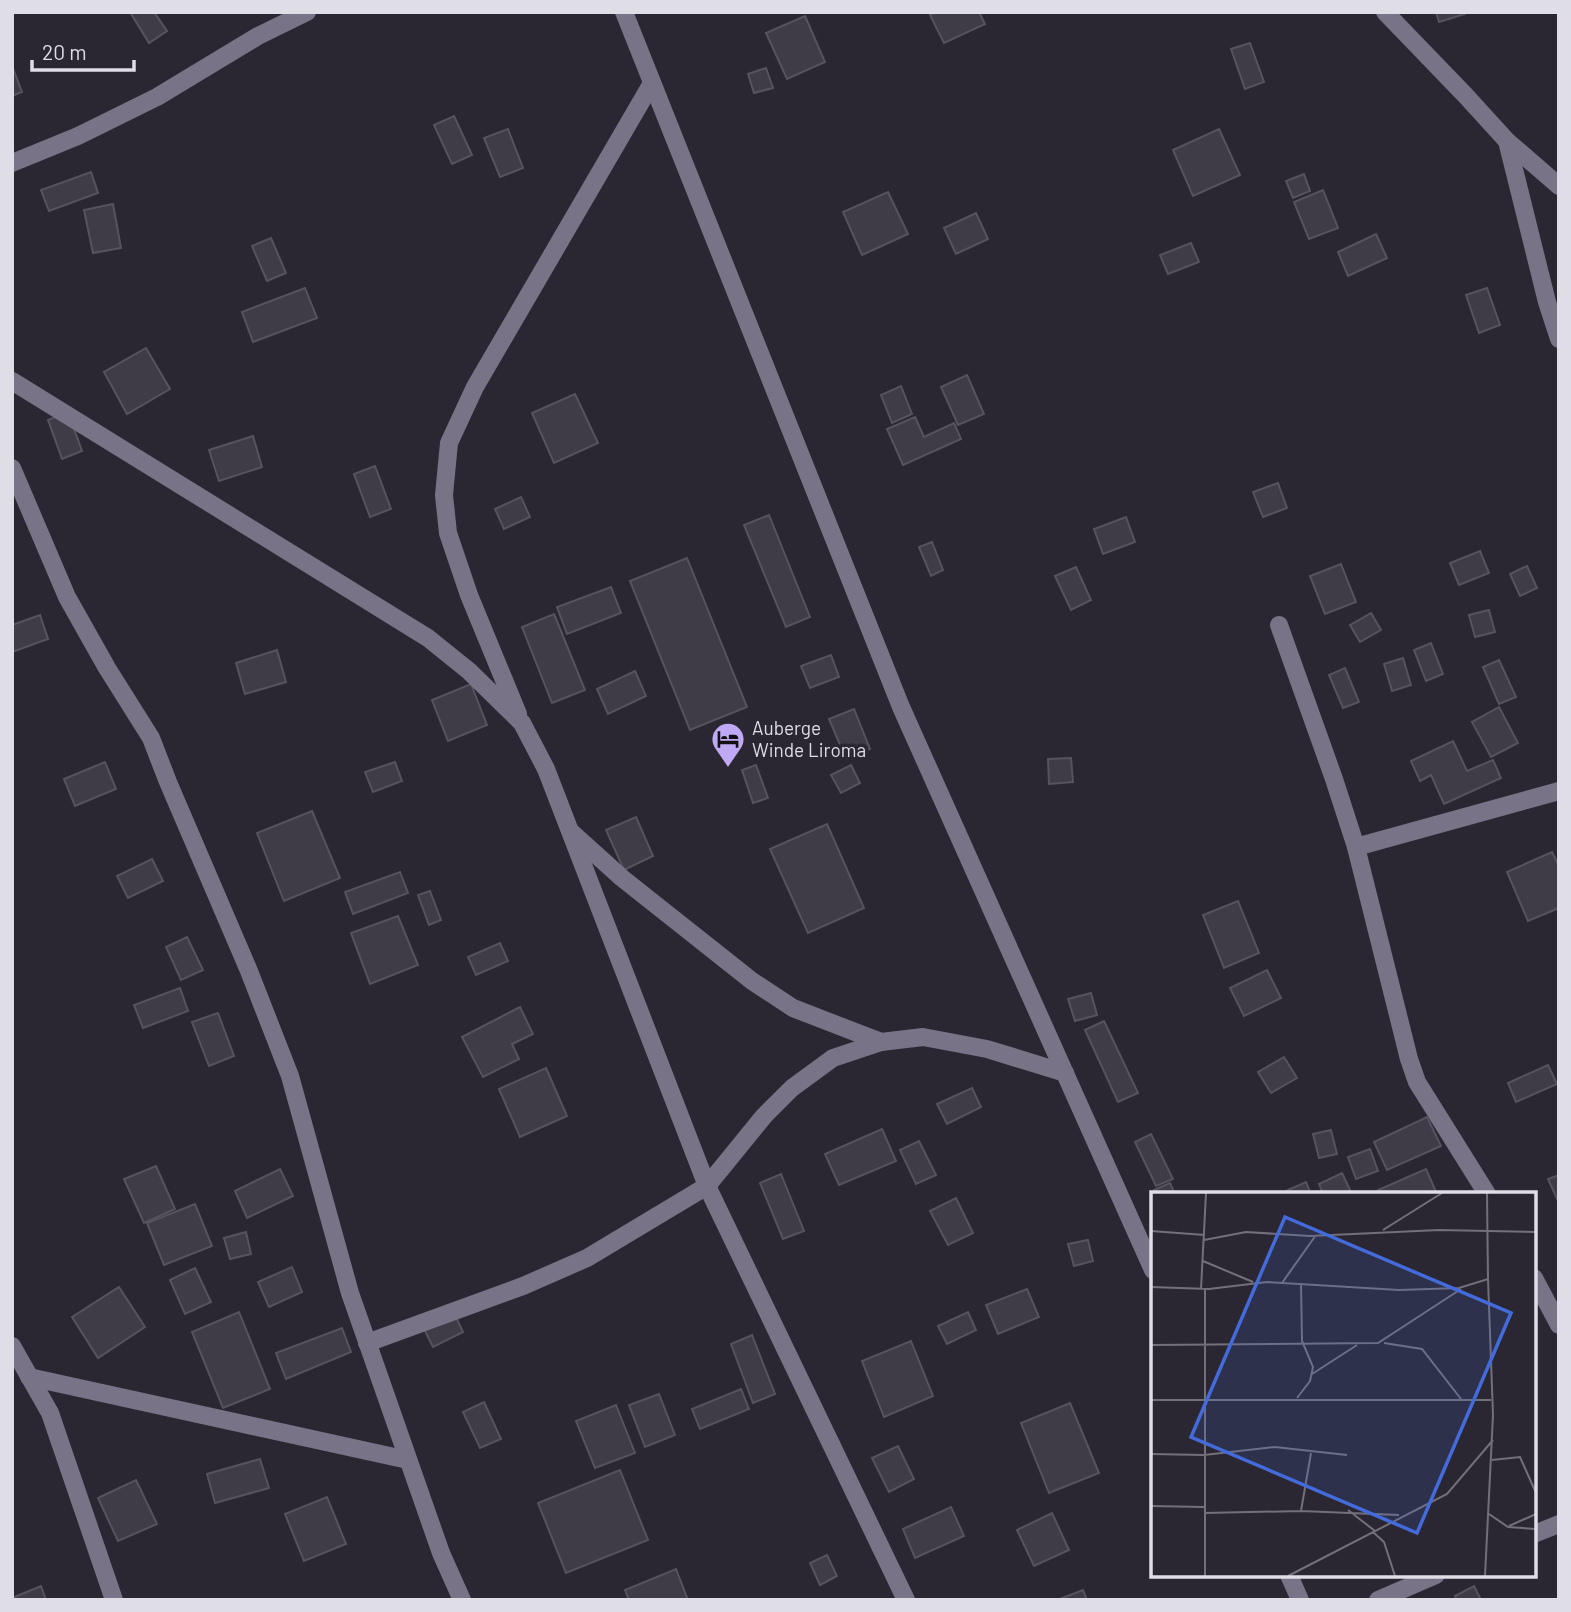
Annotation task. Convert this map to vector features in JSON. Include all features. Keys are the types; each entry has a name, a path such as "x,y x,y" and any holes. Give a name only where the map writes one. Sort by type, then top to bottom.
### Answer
{"street":[{"path":"12,163 78,136 157,97 258,36 307,12"},
{"path":"624,12 901,707 1151,1266"},
{"path":"1385,12 1507,141 1559,186"},
{"path":"652,83 475,387 449,443 444,495 449,533 469,595 522,723 546,769 707,1186 905,1600"},
{"path":"1507,141 1543,289 1559,339"},
{"path":"12,381 428,638 470,671 522,723"},
{"path":"12,468 67,597 151,738 249,971 290,1076 350,1293 441,1553 462,1600"},
{"path":"1279,625 1356,847 1416,1082 1486,1192"},
{"path":"1356,847 1559,791"},
{"path":"568,829 622,878 752,981 793,1008 881,1042"},
{"path":"367,1343 523,1286 587,1258 707,1186 764,1116 792,1088 833,1058 881,1042 923,1037 987,1049 1065,1073"},
{"path":"1536,1282 1559,1325"},
{"path":"12,1346 50,1413 114,1600"},
{"path":"29,1377 408,1460"},
{"path":"1536,1533 1559,1524"},
{"path":"1290,1577 1300,1600"},
{"path":"1378,1600 1431,1577"}],"building":[{"path":"130,12 154,12 167,31 149,43"},
{"path":"936,12 979,12 985,24 944,43 930,15"},
{"path":"1436,12 1464,12 1465,14 1439,22"},
{"path":"805,16 825,62 787,79 766,33"},
{"path":"1250,43 1264,82 1245,89 1231,49"},
{"path":"12,66 22,92 12,96"},
{"path":"766,68 773,88 754,93 748,74"},
{"path":"454,116 472,155 452,164 434,125"},
{"path":"508,129 523,168 500,177 484,138"},
{"path":"1219,129 1240,175 1193,196 1173,150"},
{"path":"91,172 98,193 49,211 41,190"},
{"path":"1304,174 1310,191 1293,198 1286,181"},
{"path":"1323,190 1338,228 1309,239 1294,202"},
{"path":"888,192 908,234 862,255 843,212"},
{"path":"113,204 121,248 93,253 84,210"},
{"path":"976,213 988,239 956,254 944,228"},
{"path":"1376,234 1387,258 1348,276 1338,252"},
{"path":"271,238 286,273 267,281 252,246"},
{"path":"1191,243 1199,262 1168,274 1160,255"},
{"path":"305,288 317,318 253,342 242,312"},
{"path":"1487,288 1500,325 1479,333 1466,295"},
{"path":"146,348 170,389 127,414 104,372"},
{"path":"967,375 984,414 958,425 941,387"},
{"path":"901,386 912,414 892,423 881,395"},
{"path":"575,394 598,443 554,463 532,413"},
{"path":"68,412 82,451 62,459 48,420"},
{"path":"915,417 924,437 954,423 961,439 903,465 887,429"},
{"path":"253,436 262,467 219,481 209,450"},
{"path":"375,466 391,509 370,517 354,474"},
{"path":"1278,483 1287,508 1263,517 1253,492"},
{"path":"521,497 530,517 504,529 495,509"},
{"path":"769,515 810,617 786,627 744,525"},
{"path":"1126,517 1135,542 1103,554 1094,529"},
{"path":"932,542 943,570 931,576 919,547"},
{"path":"1480,551 1489,573 1459,585 1450,563"},
{"path":"687,558 747,707 690,730 630,581"},
{"path":"1341,564 1356,602 1325,614 1310,576"},
{"path":"1527,566 1537,588 1520,596 1510,574"},
{"path":"1076,567 1091,600 1071,610 1055,576"},
{"path":"611,587 621,613 567,634 557,607"},
{"path":"1489,610 1495,632 1475,637 1469,615"},
{"path":"1371,613 1381,630 1360,642 1350,625"},
{"path":"554,614 585,690 552,703 522,627"},
{"path":"40,615 48,639 12,652 12,625"},
{"path":"1431,643 1443,674 1426,681 1414,650"},
{"path":"277,650 286,682 245,694 236,663"},
{"path":"831,655 839,677 810,688 801,666"},
{"path":"1403,658 1411,685 1392,691 1384,664"},
{"path":"1499,660 1516,697 1499,704 1483,667"},
{"path":"1345,668 1359,702 1343,708 1329,675"},
{"path":"635,671 646,696 608,714 597,689"},
{"path":"471,684 487,725 448,741 432,700"},
{"path":"1499,707 1518,743 1491,757 1472,722"},
{"path":"854,709 870,749 846,759 829,719"},
{"path":"1453,741 1467,771 1493,760 1501,778 1444,804 1431,775 1420,781 1411,761"},
{"path":"1071,758 1073,782 1049,784 1048,759"},
{"path":"105,762 116,789 75,806 64,779"},
{"path":"395,762 402,781 373,792 365,772"},
{"path":"756,765 768,798 753,803 742,770"},
{"path":"851,765 860,783 841,793 831,775"},
{"path":"312,811 340,878 284,901 257,833"},
{"path":"636,817 653,856 624,870 606,830"},
{"path":"827,824 864,908 808,933 770,849"},
{"path":"1552,852 1559,866 1559,908 1528,921 1507,872"},
{"path":"152,859 163,881 128,898 117,876"},
{"path":"400,872 408,893 353,914 345,892"},
{"path":"430,891 441,920 429,925 418,895"},
{"path":"1238,901 1259,953 1224,968 1203,915"},
{"path":"398,916 418,965 370,984 351,933"},
{"path":"187,937 203,970 181,980 166,947"},
{"path":"500,943 508,961 476,975 468,957"},
{"path":"1267,970 1281,998 1244,1016 1230,988"},
{"path":"180,988 188,1011 143,1028 134,1005"},
{"path":"1091,993 1097,1015 1075,1021 1068,999"},
{"path":"520,1007 533,1034 512,1044 519,1059 483,1077 462,1037"},
{"path":"218,1013 234,1056 209,1066 192,1022"},
{"path":"1104,1021 1138,1093 1118,1102 1085,1030"},
{"path":"1284,1057 1297,1078 1271,1093 1258,1072"},
{"path":"1548,1065 1557,1084 1516,1102 1508,1083"},
{"path":"546,1068 567,1116 520,1137 499,1089"},
{"path":"972,1088 981,1107 947,1124 937,1104"},
{"path":"1427,1117 1441,1146 1387,1170 1374,1142"},
{"path":"882,1129 896,1161 839,1185 825,1154"},
{"path":"1331,1130 1337,1154 1319,1158 1313,1134"},
{"path":"1151,1134 1173,1179 1156,1186 1135,1142"},
{"path":"919,1141 936,1175 916,1184 900,1150"},
{"path":"1370,1149 1378,1171 1356,1179 1348,1157"},
{"path":"156,1166 175,1209 144,1223 124,1179"},
{"path":"280,1169 293,1196 247,1218 235,1191"},
{"path":"1426,1169 1436,1192 1378,1192"},
{"path":"1342,1173 1351,1192 1322,1192 1319,1184"},
{"path":"781,1174 804,1231 783,1239 760,1183"},
{"path":"1559,1175 1559,1203 1548,1179"},
{"path":"1306,1182 1310,1192 1284,1192"},
{"path":"1170,1183 1174,1192 1155,1192 1154,1190"},
{"path":"956,1198 973,1233 948,1245 930,1211"},
{"path":"195,1204 212,1246 164,1265 147,1223"},
{"path":"246,1232 251,1254 230,1259 224,1238"},
{"path":"1088,1240 1093,1261 1074,1266 1068,1244"},
{"path":"292,1267 302,1292 269,1307 258,1282"},
{"path":"195,1268 211,1302 185,1314 170,1280"},
{"path":"119,1287 145,1327 98,1358 72,1317"},
{"path":"1027,1289 1039,1317 998,1334 986,1305"},
{"path":"453,1311 463,1332 433,1347 422,1325"},
{"path":"239,1312 270,1389 223,1408 192,1332"},
{"path":"968,1312 976,1330 947,1344 938,1326"},
{"path":"342,1328 351,1352 286,1379 276,1353"},
{"path":"752,1335 775,1394 753,1403 731,1344"},
{"path":"911,1341 933,1396 884,1417 862,1361"},
{"path":"741,1389 749,1409 700,1429 692,1409"},
{"path":"659,1394 675,1435 645,1447 629,1405"},
{"path":"484,1402 501,1439 480,1448 463,1412"},
{"path":"1070,1403 1099,1473 1049,1493 1021,1423"},
{"path":"616,1405 635,1453 595,1468 576,1421"},
{"path":"898,1446 914,1479 889,1492 872,1458"},
{"path":"260,1459 269,1488 215,1503 207,1474"},
{"path":"620,1470 648,1540 566,1573 538,1503"},
{"path":"136,1480 157,1524 118,1541 98,1498"},
{"path":"327,1497 346,1544 304,1561 285,1514"},
{"path":"951,1507 964,1536 915,1558 903,1529"},
{"path":"1052,1513 1069,1550 1034,1566 1017,1530"},
{"path":"827,1555 837,1576 820,1585 810,1563"},
{"path":"676,1569 688,1600 629,1600 625,1590"},
{"path":"41,1586 46,1600 12,1600 12,1598"},
{"path":"1474,1586 1481,1600 1457,1600 1455,1596"},
{"path":"1083,1590 1087,1600 1057,1600"}],"place":[{"name":"Auberge Winde Liroma","path":"728,769"}]}
